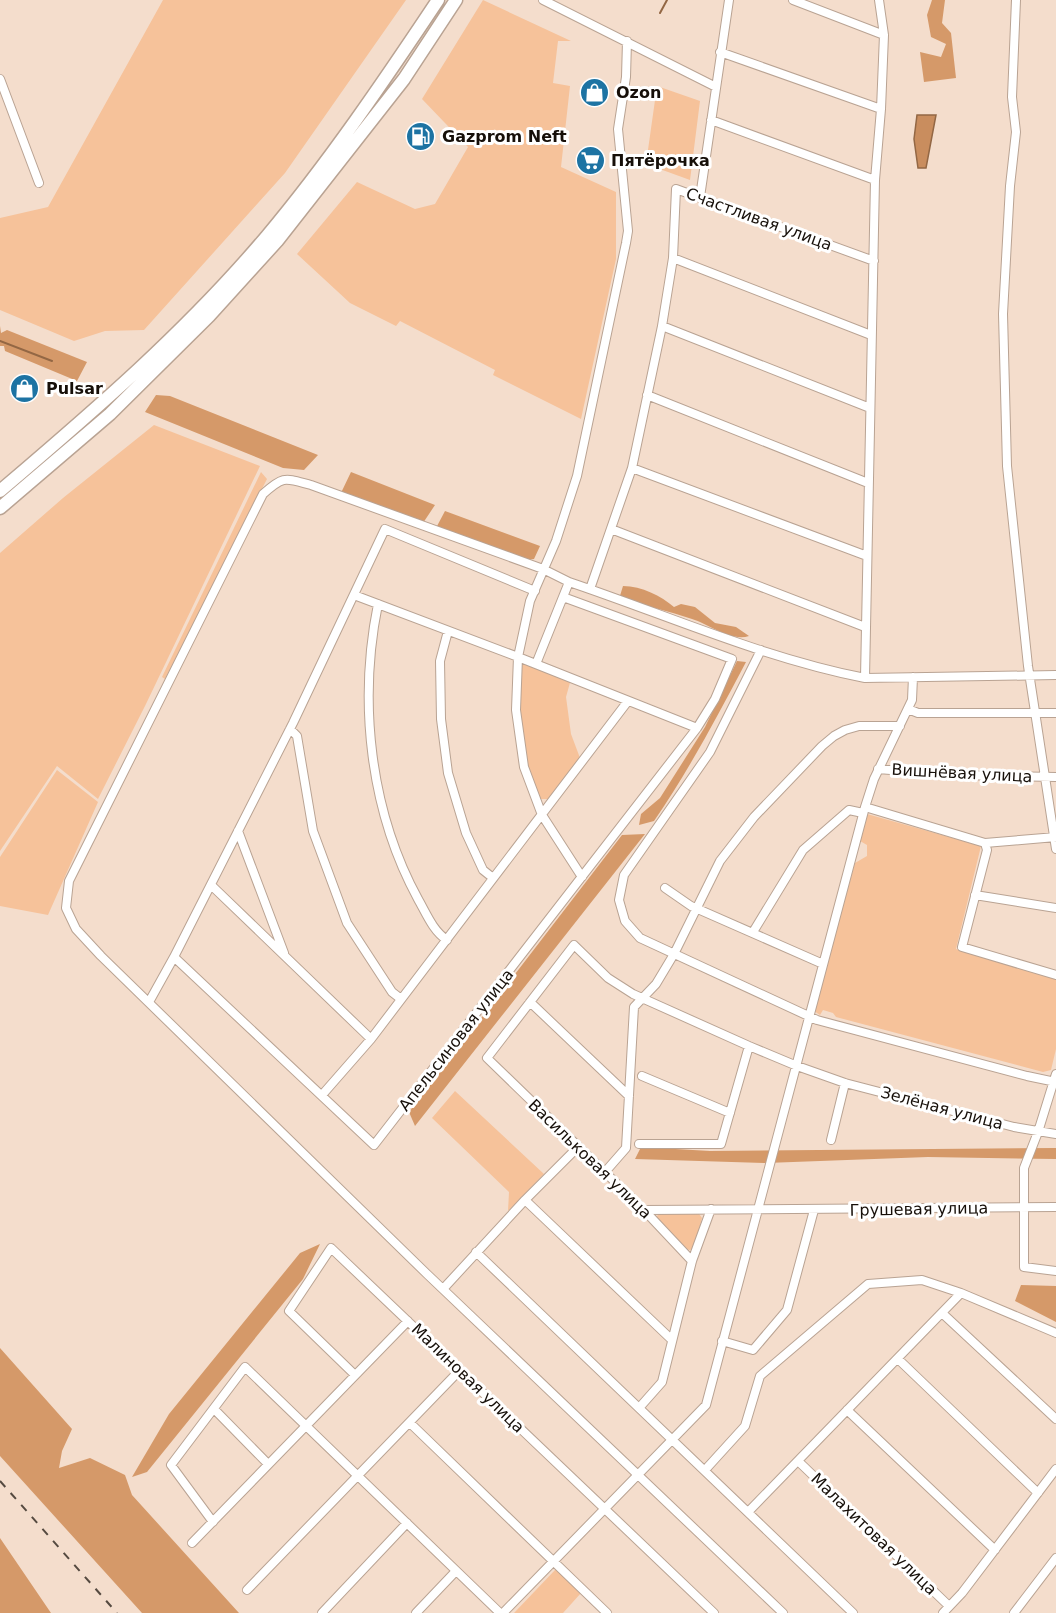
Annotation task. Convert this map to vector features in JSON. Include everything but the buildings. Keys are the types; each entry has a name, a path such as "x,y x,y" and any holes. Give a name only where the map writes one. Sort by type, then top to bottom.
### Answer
{"main road":[{"path":"0,491 154,356 201,309 267,236 374,95 438,0"},
{"path":"0,508 110,414 209,316 277,241 404,79 456,0"},
{"path":"51,448 58,459"}],"street":[{"path":"543,0 716,87"},
{"path":"700,197 729,0"},
{"path":"793,0 884,35"},
{"path":"865,678 875,180 884,35 879,0"},
{"path":"1016,0 1012,97 1016,132 1010,186 1003,314 1007,466 1028,666 1056,849"},
{"path":"582,877 542,815 524,767 516,710 518,657 530,601 566,512 577,476 626,243 628,231 618,129 626,78 627,41"},
{"path":"720,51 881,109"},
{"path":"0,79 39,183"},
{"path":"711,120 875,180"},
{"name":"Счастливая улица","path":"590,589 632,468 662,326 673,258 676,189 874,261"},
{"path":"673,258 871,335"},
{"path":"662,326 870,408"},
{"path":"647,395 868,483"},
{"path":"632,468 867,556"},
{"path":"783,1613 443,1289 101,956 76,929 66,908 69,880 263,494 275,483 286,478 311,484 543,569 569,582 761,650 865,678 1056,675"},
{"path":"149,1002 290,729 385,529 535,591"},
{"path":"611,529 865,627"},
{"path":"536,664 569,582"},
{"path":"354,595 697,728"},
{"name":"Апельсиновая улица","path":"174,957 374,1145 697,728 715,699 732,659 563,597"},
{"path":"378,604 373,628 369,696 371,747 384,815 409,881 431,922 440,935 447,940"},
{"path":"448,630 440,661 441,719 448,773 466,833 483,870 493,878"},
{"path":"761,650 710,752 624,875 619,900 625,921 640,938 809,1016 1027,1076 1055,1079 1024,1168 1024,1267 1056,1271"},
{"name":"Вишнёвая улица","path":"501,1613 640,1475 706,1405 864,810 878,769 912,700 913,677"},
{"path":"322,1095 371,1039 628,700"},
{"path":"908,709 918,713 1056,713"},
{"path":"605,1172 626,1148 634,1006 656,984 674,954 720,861 754,817 822,746 845,730 859,726 900,726"},
{"path":"290,729 297,736 313,831 347,923 392,992 401,999"},
{"name":"Вишнёвая улица","path":"878,769 954,775 1056,777"},
{"path":"753,932 803,850 849,810 864,810 985,843 1055,837"},
{"path":"238,831 285,956"},
{"path":"985,843 987,850 962,947 1056,975"},
{"path":"211,885 371,1039"},
{"path":"665,888 691,906 823,964"},
{"path":"975,894 1056,908"},
{"path":"629,1096 530,1002 574,945 608,978 642,998"},
{"name":"Зелёная улица","path":"642,998 749,1046 845,1083 1014,1127 1056,1134"},
{"name":"Васильковая улица","path":"530,1002 487,1058 644,1210 692,1261"},
{"path":"639,1144 721,1144 749,1046"},
{"path":"642,1076 730,1113"},
{"path":"831,1140 845,1083"},
{"path":"443,1289 525,1200 579,1147"},
{"path":"525,1200 672,1340"},
{"name":"Грушевая улица","path":"644,1210 1056,1207"},
{"path":"639,1408 662,1382 692,1261 711,1209"},
{"path":"723,1341 753,1350 787,1310 814,1210"},
{"name":"Малиновая улица","path":"355,1375 289,1311 331,1248 714,1613"},
{"path":"476,1252 853,1613"},
{"path":"705,1470 745,1426 760,1376 868,1284 922,1280 961,1293 1056,1333"},
{"name":"Малахитовая улица","path":"748,1511 961,1293"},
{"path":"942,1313 1056,1419"},
{"path":"192,1543 408,1321"},
{"path":"898,1359 1038,1493"},
{"path":"213,1522 171,1465 215,1410 245,1367 501,1613"},
{"path":"247,1590 460,1371"},
{"path":"215,1410 268,1464"},
{"path":"847,1410 995,1550"},
{"path":"410,1423 607,1613"},
{"name":"Малахитовая улица","path":"798,1461 946,1610 1056,1469"},
{"path":"322,1613 407,1523"},
{"path":"1014,1613 1056,1558"},
{"path":"416,1613 456,1571"}],"shaded area":[{"path":"163,0 406,0 285,173 144,330 105,331 74,341 0,310 0,218 48,207"},
{"path":"483,0 571,41 558,41 553,83 570,86 561,167 616,192 616,259 581,419 493,375 495,370 400,321 396,326 350,303 297,254 357,182 415,209 435,204 468,147 422,99"},
{"path":"932,0 945,0 942,23 951,33 956,78 924,82 920,52 941,57 946,44 931,37 927,15"},
{"path":"657,86 700,101 690,180 646,164"},
{"path":"917,115 936,115 926,168 918,168 914,139"},
{"path":"0,326 1,333 7,330 87,362 77,381 5,351 4,346 0,346"},
{"path":"156,395 170,396 318,455 304,470 283,468 145,412"},
{"path":"154,425 260,466 98,799 57,766 0,851 0,553 63,498"},
{"path":"261,472 267,479 165,679 162,677"},
{"path":"351,472 435,505 423,523 340,495"},
{"path":"445,511 540,546 534,559 517,561 436,528"},
{"path":"623,586 651,592 674,607 681,604 695,607 715,623 736,627 749,636 735,637 692,619 619,599"},
{"path":"737,661 746,662 691,763 654,821 639,825 641,814 660,798 705,727"},
{"path":"525,662 571,679 566,697 571,734 580,758 549,799 538,799 528,773 520,727 519,668"},
{"path":"57,770 98,802 48,915 0,906 0,857"},
{"path":"867,814 981,846 956,949 1056,979 1056,1049 1051,1070 1043,1072 836,1017 833,1013 823,1010 820,1015 814,1011 855,863 867,856 867,845 860,841"},
{"path":"645,834 415,1126 409,1112 622,835"},
{"path":"455,1091 544,1174 508,1211 509,1192 432,1118"},
{"path":"641,1147 710,1151 1056,1148 1056,1159 928,1157 766,1163 635,1159"},
{"path":"697,1211 702,1218 694,1248 690,1250 685,1249 657,1222 656,1217 660,1213"},
{"path":"320,1244 303,1279 147,1472 132,1477 169,1414 300,1253"},
{"path":"1021,1285 1056,1286 1056,1322 1015,1301"},
{"path":"0,1348 72,1429 62,1451 59,1468 90,1458 125,1475 132,1495 239,1613 142,1613 0,1456"},
{"path":"0,1538 51,1613 0,1613"},
{"path":"556,1569 581,1593 563,1613 514,1613"}],"waterway":[{"path":"660,13 667,0"},
{"path":"0,341 52,361"}],"railway":[{"path":"0,1481 117,1613"}],"place":[{"name":"Ozon","path":"595,92"},
{"name":"Gazprom Neft","path":"421,136"},
{"name":"Пятёрочка","path":"590,160"},
{"name":"Pulsar","path":"25,388"}]}
